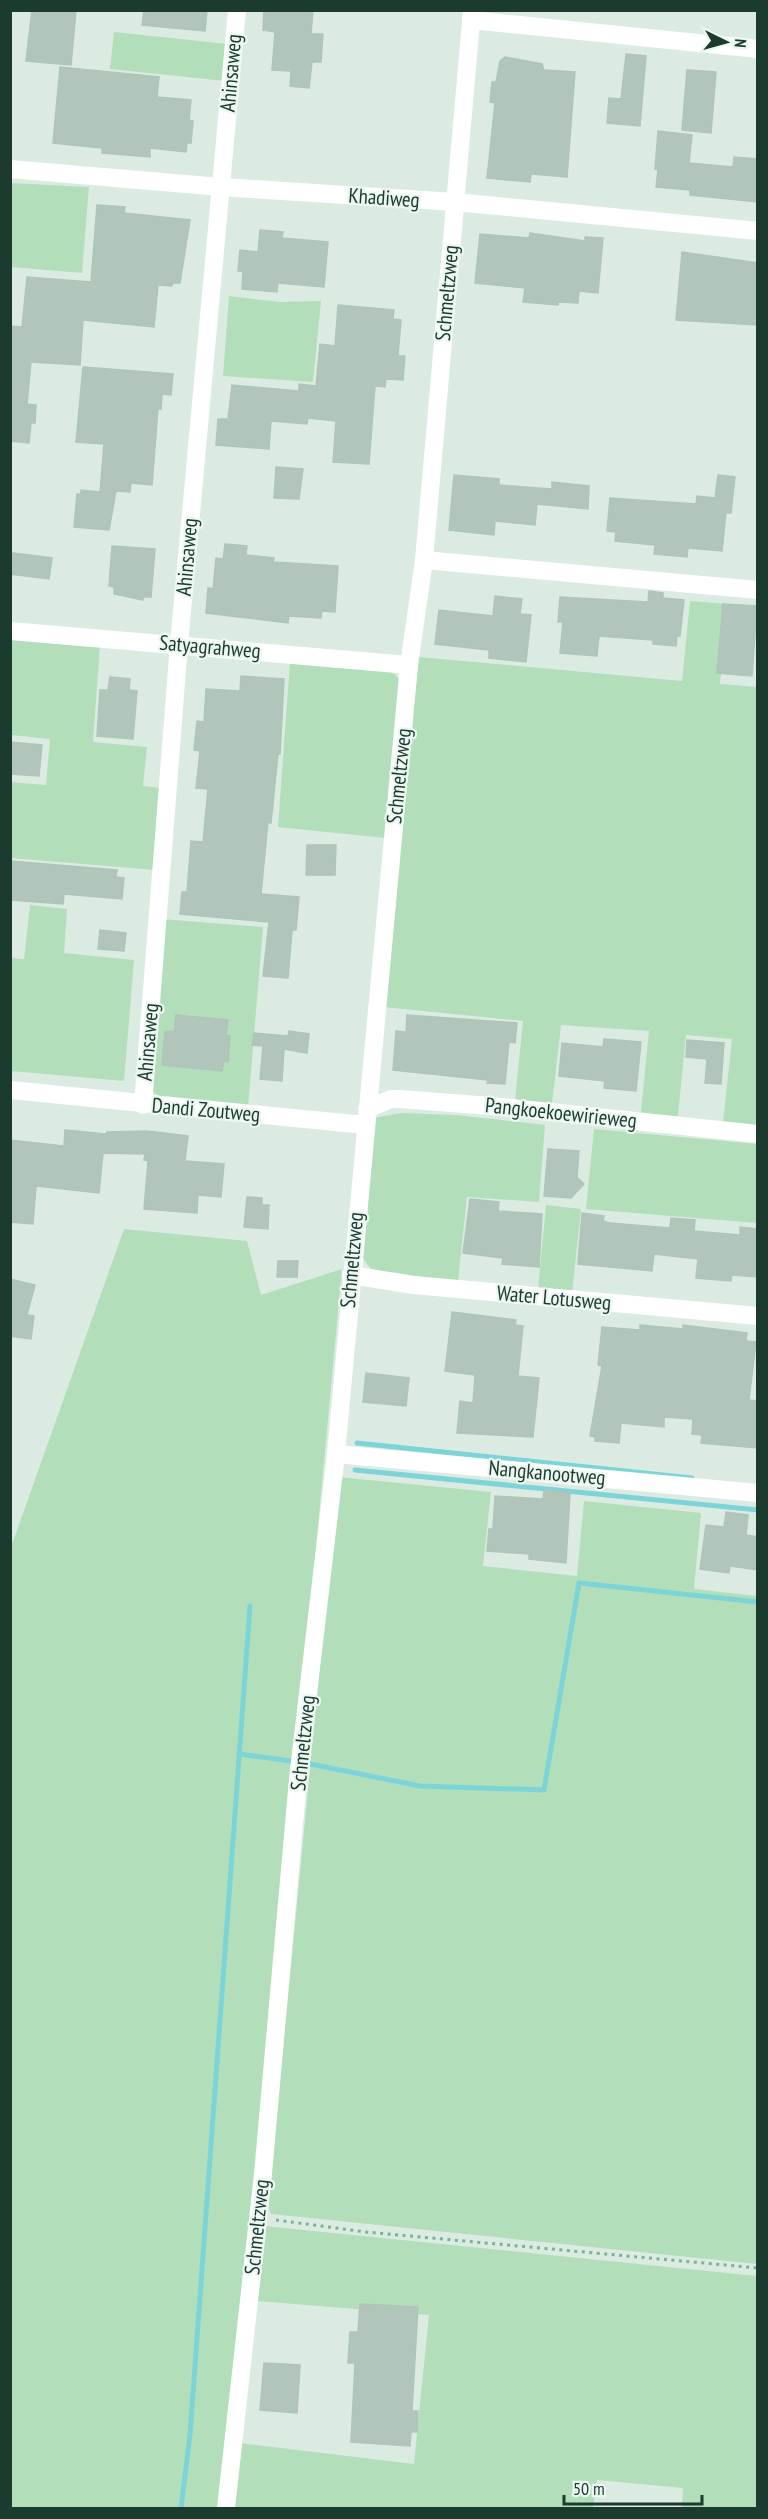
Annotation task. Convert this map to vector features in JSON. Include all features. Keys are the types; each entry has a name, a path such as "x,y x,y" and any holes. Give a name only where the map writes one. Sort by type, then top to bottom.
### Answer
{"street":[{"name":"Ahinsaweg","path":"143,1105 179,644 237,10"},
{"path":"472,15 758,48"},
{"name":"Schmeltzweg","path":"226,2508 259,2218 298,1779 336,1454 410,665 424,560 472,15"},
{"name":"Khadiweg","path":"10,169 221,188 454,202 758,231"},
{"path":"424,560 758,590"},
{"name":"Satyagrahweg","path":"10,631 410,665"},
{"name":"Dandi Zoutweg","path":"10,1090 143,1105 366,1117"},
{"name":"Pangkoekoewirieweg","path":"366,1117 391,1099 400,1099 503,1107 758,1134"},
{"name":"Water Lotusweg","path":"351,1275 414,1285 758,1316"},
{"name":"Nangkanootweg","path":"336,1454 758,1492"}],"path":[{"path":"259,2218 366,2232 758,2268"}],"green space":[{"path":"114,32 228,44 225,81 110,69"},
{"path":"10,183 89,187 82,273 11,267"},
{"path":"229,296 280,302 321,301 313,382 223,376"},
{"path":"690,601 728,604 720,684 757,687 757,1134 722,1131 732,1039 686,1035 677,1125 640,1121 649,1031 561,1025 551,1113 514,1110 523,1021 383,1007 419,657 682,681"},
{"path":"10,638 100,645 93,742 147,747 143,786 161,788 155,870 11,858 11,782 46,785 50,739 11,735"},
{"path":"290,662 389,669 400,680 385,838 278,827"},
{"path":"30,905 67,909 64,953 134,960 124,1081 11,1071 11,958 24,959"},
{"path":"162,919 263,927 248,1107 161,1098 150,1089"},
{"path":"401,1113 456,1115 545,1125 539,1202 467,1197 458,1281 377,1272 369,1267 363,1258 373,1118"},
{"path":"594,1129 757,1144 757,1223 586,1209"},
{"path":"546,1205 581,1209 572,1293 538,1289"},
{"path":"124,1229 247,1241 261,1295 342,1269 262,2127 219,2508 11,2508 11,1547"},
{"path":"338,1477 491,1492 483,1566 577,1576 584,1501 701,1513 694,1589 757,1596 757,2264 271,2214 268,2206"},
{"path":"265,2226 757,2276 757,2508 682,2508 683,2488 597,2480 593,2508 233,2508 240,2443 414,2464 429,2315 257,2301"}],"building":[{"path":"32,10 76,10 71,65 26,61"},
{"path":"144,10 207,10 205,31 142,25"},
{"path":"264,10 313,10 311,34 323,34 321,62 312,62 309,88 290,86 291,71 272,70 275,32 263,30"},
{"path":"626,54 646,56 640,126 607,123 609,98 621,99"},
{"path":"505,57 542,64 544,70 575,72 567,177 531,174 530,182 487,178 495,103 490,102 492,82 496,82 500,61"},
{"path":"60,67 159,77 157,97 191,100 189,120 193,121 191,143 187,143 186,152 150,148 150,157 102,153 102,148 53,143"},
{"path":"687,70 716,72 711,133 682,130"},
{"path":"658,131 692,135 689,163 733,167 734,157 758,159 758,202 690,195 690,190 656,187"},
{"path":"97,205 125,207 124,213 190,220 180,283 173,283 172,286 158,285 154,327 83,320 80,365 31,362 27,404 36,405 35,423 31,423 29,443 10,441 10,326 22,327 27,277 91,282"},
{"path":"260,230 283,232 282,238 328,242 324,287 278,283 277,292 242,289 243,271 238,271 240,250 258,252"},
{"path":"530,233 585,241 585,237 603,238 598,293 579,291 578,303 558,302 558,305 523,302 525,288 475,283 480,234 529,238"},
{"path":"682,252 758,263 758,325 676,320"},
{"path":"338,305 394,310 393,319 401,320 398,356 405,356 403,380 386,379 385,387 375,386 369,464 333,462 336,421 308,418 307,424 271,421 269,449 216,445 218,419 228,419 232,385 299,391 299,384 316,386 320,344 335,346"},
{"path":"83,367 173,374 171,395 162,394 161,409 158,409 152,485 131,483 130,492 116,491 109,530 74,527 77,494 81,494 81,490 100,492 104,444 76,442"},
{"path":"276,467 303,469 299,499 274,498"},
{"path":"454,475 499,479 499,485 552,489 552,482 589,486 588,509 537,504 535,525 495,521 494,535 449,530"},
{"path":"718,475 735,477 731,513 726,513 722,551 688,548 687,557 654,554 655,545 615,541 616,532 607,531 610,498 696,504 697,496 715,498"},
{"path":"225,544 247,546 246,555 274,558 273,562 338,566 335,612 322,611 321,618 289,616 288,623 206,613 208,588 213,589 216,558 223,559"},
{"path":"112,546 155,549 151,597 143,597 143,600 114,594 114,587 109,586"},
{"path":"13,553 52,558 49,579 10,574"},
{"path":"649,591 663,593 663,598 684,600 680,636 677,636 676,646 653,644 653,640 599,636 597,656 560,653 563,622 558,622 560,597 648,602"},
{"path":"495,596 522,599 520,614 531,615 526,662 489,658 489,650 435,644 439,610 493,616"},
{"path":"723,604 757,606 752,676 717,673"},
{"path":"241,676 284,679 280,754 278,754 271,823 268,822 261,894 299,897 296,930 292,930 288,978 263,976 269,922 180,914 182,892 187,892 191,841 203,842 208,789 196,788 200,751 194,750 197,721 204,722 206,689 240,691"},
{"path":"110,677 130,679 129,690 137,691 133,739 97,736 100,690 108,690"},
{"path":"10,742 42,745 39,776 10,774"},
{"path":"307,845 336,845 335,875 306,875"},
{"path":"10,861 117,870 116,877 124,878 122,899 64,894 63,904 10,900"},
{"path":"100,930 126,933 124,951 98,949"},
{"path":"176,1015 228,1020 226,1035 230,1036 228,1062 224,1061 222,1071 162,1065 165,1031 174,1032"},
{"path":"407,1015 517,1023 515,1043 509,1042 505,1084 487,1083 488,1080 393,1070 396,1031 406,1032"},
{"path":"289,1031 309,1034 307,1053 284,1049 282,1081 260,1079 263,1046 252,1045 254,1033 288,1036"},
{"path":"604,1039 641,1042 636,1091 604,1088 605,1081 559,1076 562,1043 603,1047"},
{"path":"687,1040 724,1043 721,1084 705,1083 707,1059 686,1057"},
{"path":"65,1130 106,1134 107,1132 147,1131 188,1136 185,1161 224,1164 221,1197 198,1195 197,1213 144,1209 148,1161 144,1160 145,1154 103,1153 99,1193 36,1186 33,1224 10,1222 10,1140 64,1146"},
{"path":"548,1149 579,1151 577,1177 584,1184 571,1198 544,1196"},
{"path":"247,1197 262,1198 262,1205 269,1205 268,1229 244,1227"},
{"path":"470,1199 499,1202 498,1211 542,1214 539,1267 502,1264 503,1258 463,1253"},
{"path":"582,1213 604,1216 603,1221 610,1223 670,1228 671,1218 695,1220 694,1231 740,1235 740,1227 758,1229 758,1277 732,1275 731,1281 696,1278 698,1259 654,1254 652,1271 578,1264"},
{"path":"278,1261 298,1261 297,1277 277,1277"},
{"path":"10,1279 35,1285 27,1315 34,1316 31,1339 10,1336"},
{"path":"452,1312 516,1320 515,1325 523,1326 518,1376 539,1378 533,1437 457,1433 460,1401 473,1403 475,1375 445,1371"},
{"path":"640,1325 683,1329 683,1325 747,1333 746,1341 756,1342 749,1400 758,1401 757,1448 701,1443 702,1435 692,1434 693,1419 664,1417 664,1427 621,1423 619,1443 595,1441 595,1437 590,1436 602,1366 598,1365 602,1327 640,1330"},
{"path":"366,1373 409,1378 406,1406 363,1402"},
{"path":"544,1490 570,1493 566,1563 529,1559 529,1554 487,1551 489,1529 493,1529 495,1496 543,1499"},
{"path":"726,1512 748,1515 746,1535 758,1537 758,1570 730,1566 729,1573 700,1569 706,1525 724,1527"},
{"path":"360,2304 418,2307 412,2411 418,2411 417,2432 411,2432 410,2446 351,2442 355,2363 348,2363 350,2332 358,2332"},
{"path":"264,2363 300,2365 297,2413 260,2410"}],"waterway":[{"path":"357,1443 692,1478"},
{"path":"355,1470 758,1510"},
{"path":"239,1754 305,1763 420,1786 544,1790 579,1583 758,1602"},
{"path":"181,2508 190,2435 250,1606"}]}
